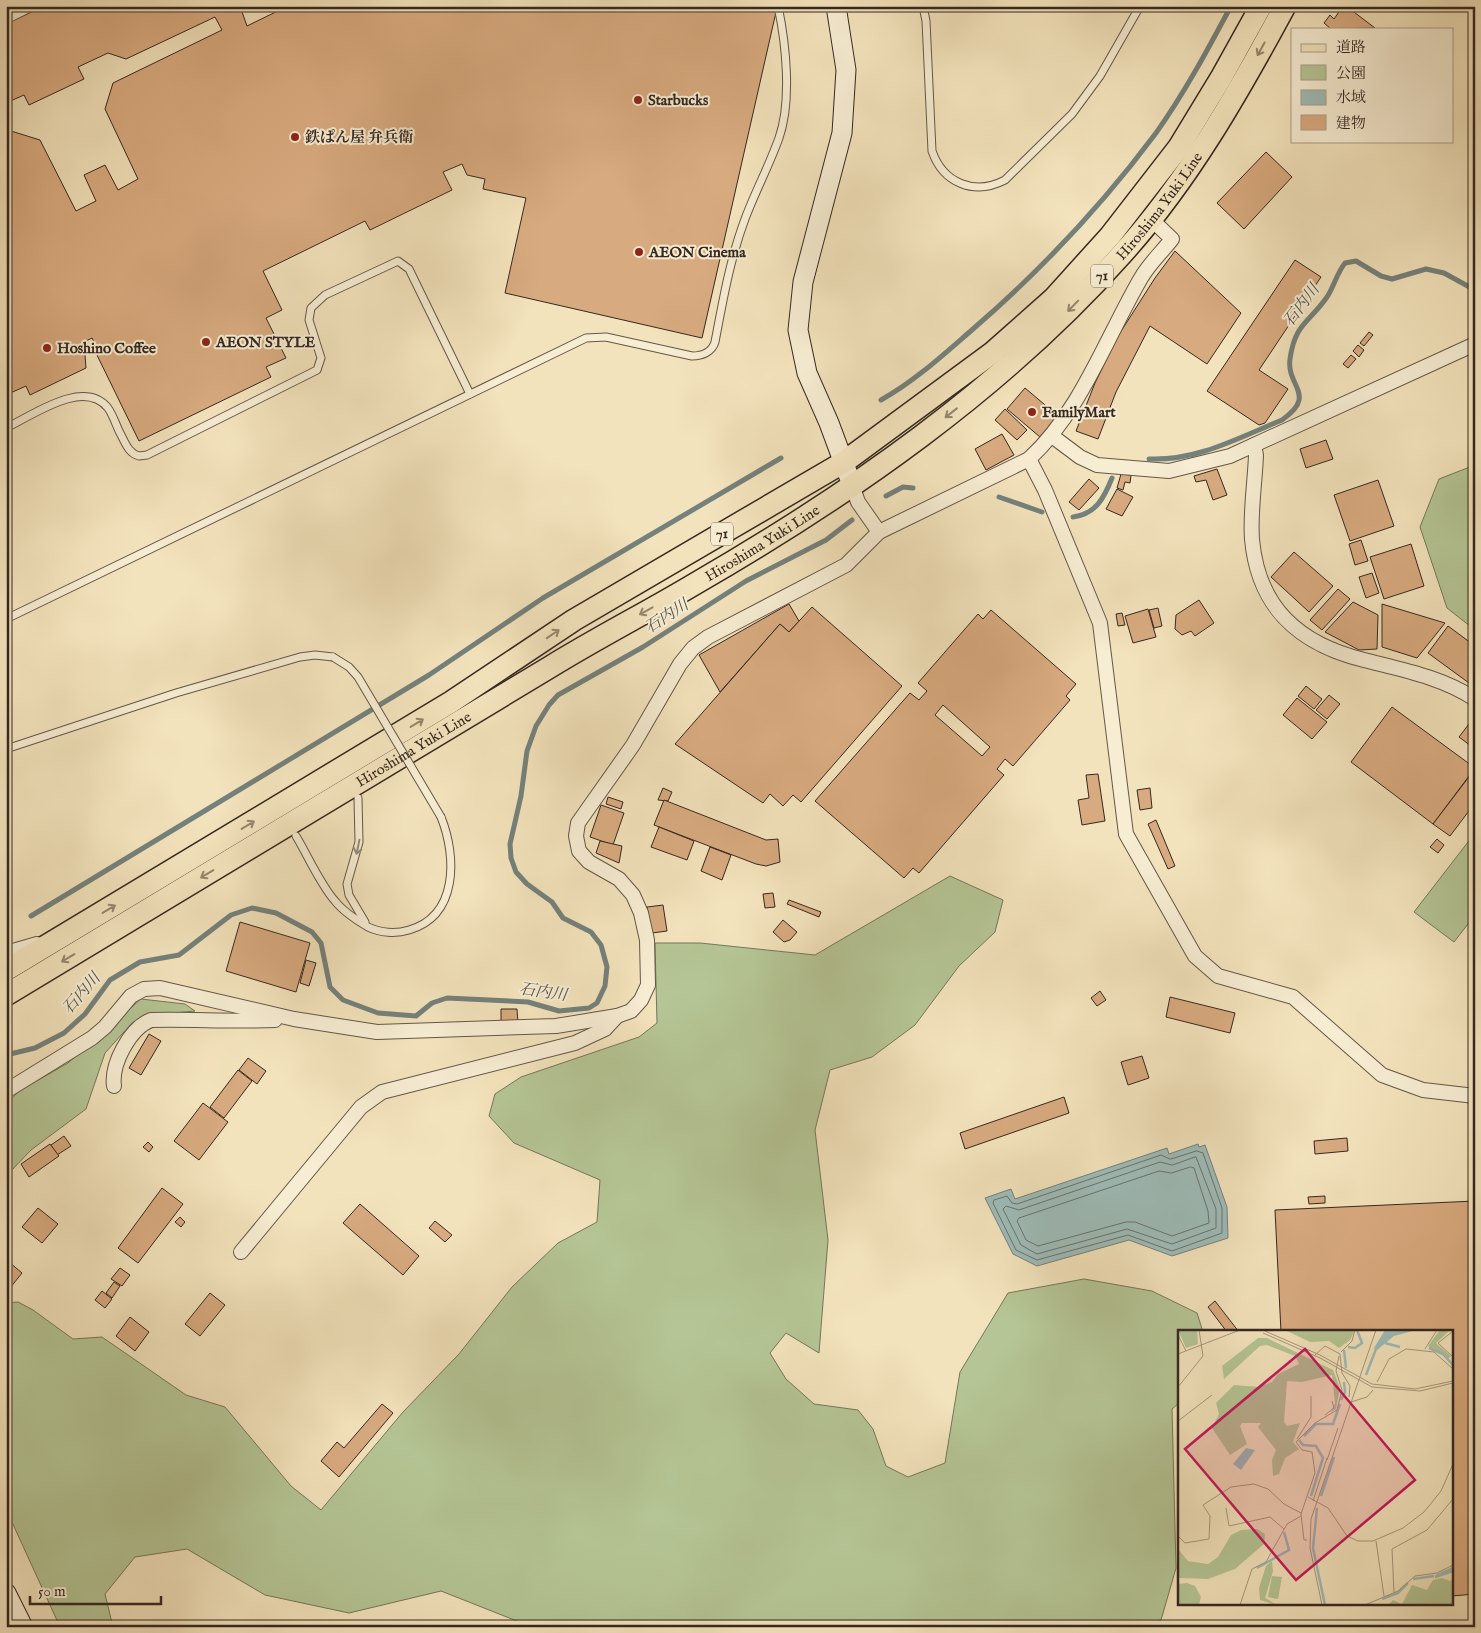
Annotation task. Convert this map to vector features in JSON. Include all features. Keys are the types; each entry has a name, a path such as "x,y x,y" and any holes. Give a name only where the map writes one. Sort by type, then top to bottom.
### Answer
{"main road":[{"name":"Hiroshima Yuki Line","path":"6,970 451,702 574,620 844,462 992,353 1054,298 1110,236 1179,148 1261,6"},
{"name":"Hiroshima Yuki Line","path":"6,995 533,677 694,585 852,485 934,426 1015,362 1093,286 1151,219 1218,123 1285,6"},
{"path":"241,854 279,846 470,731 533,677"}],"street":[{"path":"836,6 846,70 844,119 833,174 803,282 798,330 807,373 844,462 858,502 879,532"},
{"path":"6,1091 92,1038 105,1027 131,996 144,989 160,988 294,1019 377,1032 556,1026 617,1016 631,1011 641,1000 644,993 649,967 647,940 641,913 633,895 619,879 589,862 579,850 576,836 578,823 586,808 632,745 680,664 693,648 708,637 846,565 879,532 1029,459 1052,436 1088,377 1142,276 1172,239 1151,219"},
{"path":"1052,436 1088,462 1097,465 1140,470 1179,469 1230,456 1475,344"},
{"path":"1254,445 1256,455 1252,538 1257,567 1266,596 1281,615 1300,632 1325,646 1356,658 1434,678 1458,688 1475,699"},
{"path":"1029,459 1045,490 1100,623 1126,834 1195,956 1218,976 1293,998 1382,1075 1423,1090 1475,1096"},
{"path":"6,954 67,934"},
{"path":"241,1252 361,1107 373,1096 382,1092 575,1043 605,1029 617,1016"},
{"path":"114,1086 115,1067 130,1037 144,1023 151,1020 204,1018 226,1022 294,1019"},
{"path":"6,1593 23,1627"}],"lane":[{"path":"6,20 34,6"},
{"path":"6,619 470,394 592,337 606,337 692,356 706,353 714,347 729,270 745,219 780,136 786,95 786,76 785,40 778,6"},
{"path":"923,6 926,21 932,151 938,164 949,177 962,185 977,188 994,186 1005,180 1072,114 1100,76 1140,6"},
{"path":"6,428 70,397 88,396 95,398 108,409 130,452 139,456 147,455 317,370 322,358 309,320 311,308 325,295 398,261 409,269 470,394"},
{"path":"6,749 185,690 300,658 315,655 333,657 349,667 358,677 441,817 451,868 450,887 444,902 426,923 410,930 387,932 368,927 335,902 296,836"},
{"path":"358,798 360,842 347,884 349,895 368,927"}],"green space":[{"path":"1475,465 1475,630 1447,608 1420,527 1439,479"},
{"path":"1475,833 1475,915 1454,942 1414,912"},
{"path":"950,876 1003,900 995,932 959,966 915,1025 872,1057 830,1070 815,1130 828,1240 819,1353 786,1333 770,1353 786,1379 814,1404 858,1410 873,1429 886,1466 908,1477 945,1463 960,1372 1008,1293 1084,1279 1152,1291 1197,1313 1202,1330 1178,1330 1178,1404 1172,1409 1176,1568 1161,1620 1147,1627 532,1627 441,1591 349,1613 265,1595 187,1549 135,1557 105,1594 113,1627 60,1627 6,1509 6,1303 18,1302 33,1310 73,1339 102,1337 186,1395 225,1407 291,1486 321,1510 403,1412 459,1354 512,1287 558,1243 597,1222 600,1180 514,1143 489,1116 495,1094 521,1077 639,1037 657,1023 655,943 700,943 815,955"},
{"path":"141,999 185,1004 195,1011 151,1015 132,1023 105,1053 86,1109 31,1150 10,1172 6,1181 6,1105 19,1091 68,1063"}],"water":[{"path":"1198,1144 1199,1147 1205,1145 1227,1207 1228,1238 1172,1256 1129,1240 1037,1266 1013,1254 985,1198 1011,1189 1015,1199 1167,1148 1169,1154"}],"building":[{"path":"44,6 49,6 50,10 57,6 240,6 247,26 288,6 772,6 776,12 702,338 505,293 526,198 483,189 485,179 467,175 462,164 443,172 452,190 370,230 365,221 263,271 282,310 266,318 286,358 266,367 271,377 139,441 94,349 97,348 92,338 84,342 86,368 30,395 26,386 6,395 6,134 11,131 40,140 76,211 96,201 84,175 105,165 118,190 138,179 105,109 113,83 222,30 215,17 126,59 108,53 78,67 84,79 29,105 24,95 6,103 6,24"},
{"path":"1343,6 1346,6 1375,28 1330,28 1324,23 1330,15 1334,19"},
{"path":"1266,152 1292,177 1244,229 1217,203"},
{"path":"1175,251 1241,313 1207,364 1150,326 1116,392 1098,439 1076,431 1095,383 1118,336 1155,278"},
{"path":"1295,260 1321,277 1259,370 1288,389 1265,423 1259,425 1207,391"},
{"path":"1369,332 1373,335 1364,346 1360,343"},
{"path":"1358,345 1364,350 1359,357 1353,351"},
{"path":"1351,355 1356,359 1348,368 1343,364"},
{"path":"1025,388 1051,410 1050,412 1057,418 1040,437 1007,409"},
{"path":"1005,409 1027,430 1017,440 995,420"},
{"path":"1002,434 1014,455 986,470 975,449"},
{"path":"1326,440 1333,459 1306,468 1300,449"},
{"path":"1217,469 1227,495 1213,500 1206,480 1196,482 1194,476"},
{"path":"1121,474 1131,475 1130,483 1125,482 1123,490 1117,488"},
{"path":"1089,479 1099,488 1079,510 1069,502"},
{"path":"1378,480 1394,526 1350,541 1334,495"},
{"path":"1117,489 1133,497 1122,516 1106,509"},
{"path":"1361,540 1368,561 1355,565 1349,544"},
{"path":"1411,544 1424,586 1384,599 1370,557"},
{"path":"1294,552 1333,586 1309,612 1271,577"},
{"path":"1372,573 1379,593 1366,598 1359,577"},
{"path":"1338,589 1350,599 1322,630 1310,620"},
{"path":"1199,600 1214,623 1195,636 1191,631 1182,635 1175,629 1176,615"},
{"path":"1353,602 1378,615 1377,649 1359,650 1325,632"},
{"path":"789,604 799,621 789,632 780,624 720,692 699,655"},
{"path":"1382,604 1445,623 1417,658 1382,647"},
{"path":"812,607 902,686 801,802 793,795 783,806 770,794 763,803 675,744 780,624 789,632"},
{"path":"1158,608 1162,626 1154,628 1149,610"},
{"path":"1148,609 1156,637 1133,643 1125,616"},
{"path":"991,610 1076,684 1066,696 1070,700 1013,766 1005,759 997,769 1004,775 919,873 913,868 904,878 815,801 910,693 919,700 927,691 918,683 978,614 983,619","holes":["943,705 990,747 982,756 935,715"]},
{"path":"1122,613 1125,625 1118,626 1116,614"},
{"path":"1448,626 1475,646 1475,676 1469,683 1428,653"},
{"path":"1306,686 1322,699 1314,709 1298,696"},
{"path":"1329,695 1340,704 1327,719 1316,710"},
{"path":"1297,698 1327,722 1312,739 1283,715"},
{"path":"1392,707 1475,768 1433,824 1351,762"},
{"path":"1475,716 1475,749 1459,737"},
{"path":"1475,769 1475,803 1450,836 1433,824"},
{"path":"1098,774 1105,821 1082,825 1078,800 1089,798 1086,775"},
{"path":"663,788 672,792 668,801 658,800"},
{"path":"1150,788 1152,808 1140,810 1137,790"},
{"path":"608,797 623,802 621,809 606,804"},
{"path":"664,800 766,840 778,839 780,862 766,866 756,864 654,825"},
{"path":"601,805 624,813 613,845 590,837"},
{"path":"1156,820 1175,866 1168,869 1148,824"},
{"path":"659,827 694,841 687,860 651,847"},
{"path":"1437,839 1444,845 1438,853 1430,847"},
{"path":"600,841 622,846 619,863 596,853"},
{"path":"710,847 731,855 722,880 701,871"},
{"path":"773,893 775,907 765,908 763,894"},
{"path":"789,900 821,912 819,917 787,904"},
{"path":"663,905 667,931 652,933 647,907"},
{"path":"783,920 797,932 790,940 784,942 773,932"},
{"path":"240,922 310,943 296,992 226,971"},
{"path":"306,960 316,963 309,986 300,983"},
{"path":"1100,991 1106,1000 1097,1006 1091,998"},
{"path":"1170,997 1235,1013 1230,1033 1166,1017"},
{"path":"501,1009 517,1009 518,1023 501,1023"},
{"path":"149,1034 161,1041 141,1075 129,1068"},
{"path":"1142,1056 1149,1078 1128,1085 1121,1062"},
{"path":"248,1058 266,1071 257,1084 239,1070"},
{"path":"238,1070 252,1081 224,1118 210,1107"},
{"path":"1064,1097 1069,1113 965,1149 960,1133"},
{"path":"203,1103 228,1122 199,1160 174,1141"},
{"path":"64,1136 71,1146 57,1155 51,1145"},
{"path":"1347,1138 1348,1151 1315,1154 1314,1141"},
{"path":"148,1142 153,1147 149,1152 143,1147"},
{"path":"50,1144 59,1156 29,1177 21,1164"},
{"path":"162,1188 183,1204 138,1263 118,1248"},
{"path":"1325,1196 1325,1203 1309,1204 1308,1197"},
{"path":"1475,1201 1475,1594 1454,1596 1454,1330 1281,1330 1275,1210"},
{"path":"360,1204 419,1256 403,1275 343,1223"},
{"path":"38,1208 58,1224 42,1243 22,1227"},
{"path":"180,1217 185,1222 181,1227 175,1222"},
{"path":"435,1221 452,1235 445,1242 429,1228"},
{"path":"9,1262 22,1273 10,1288 6,1284 6,1265"},
{"path":"120,1268 130,1275 122,1286 111,1279"},
{"path":"114,1282 120,1286 112,1298 106,1293"},
{"path":"102,1291 112,1299 105,1308 95,1300"},
{"path":"210,1293 225,1305 200,1336 185,1324"},
{"path":"1215,1301 1237,1330 1225,1330 1208,1307"},
{"path":"130,1317 149,1332 135,1351 116,1336"},
{"path":"382,1404 393,1413 339,1477 321,1461 337,1442 344,1448"}],"waterway":[{"path":"881,400 894,393 951,348 998,307 1070,236 1156,133 1195,71 1231,6"},
{"name":"石内川","path":"1149,459 1167,459 1217,447 1282,420 1293,411 1298,404 1299,397 1290,368 1295,338 1299,330 1327,297 1345,263 1356,261 1381,276 1392,279 1426,269 1444,273 1475,290"},
{"path":"31,916 429,675 543,598 781,458"},
{"name":"石内川","path":"1073,517 1093,509 1106,492 1112,478"},
{"name":"石内川","path":"886,496 903,487 913,488"},
{"name":"石内川","path":"999,497 1042,512"},
{"name":"石内川","path":"6,1055 35,1048 64,1033 85,1014 110,980 140,962 179,955 231,915 252,908 276,913 312,932 321,943 330,987 343,1000 378,1013 416,1016 432,1003 447,998 528,1002 559,1011 589,1008 597,1003 605,986 607,967 601,945 591,932 563,918 552,902 527,884 516,872 511,858 510,844 521,796 527,751 536,726 549,705 558,695 643,647 746,581 826,540 852,520"}],"place":[{"name":"Starbucks","path":"638,100"},
{"name":"鉄ぱん屋 弁兵衛","path":"295,137"},
{"name":"AEON Cinema","path":"639,252"},
{"name":"AEON STYLE","path":"206,342"},
{"name":"Hoshino Coffee","path":"47,348"},
{"name":"FamilyMart","path":"1032,412"}]}
